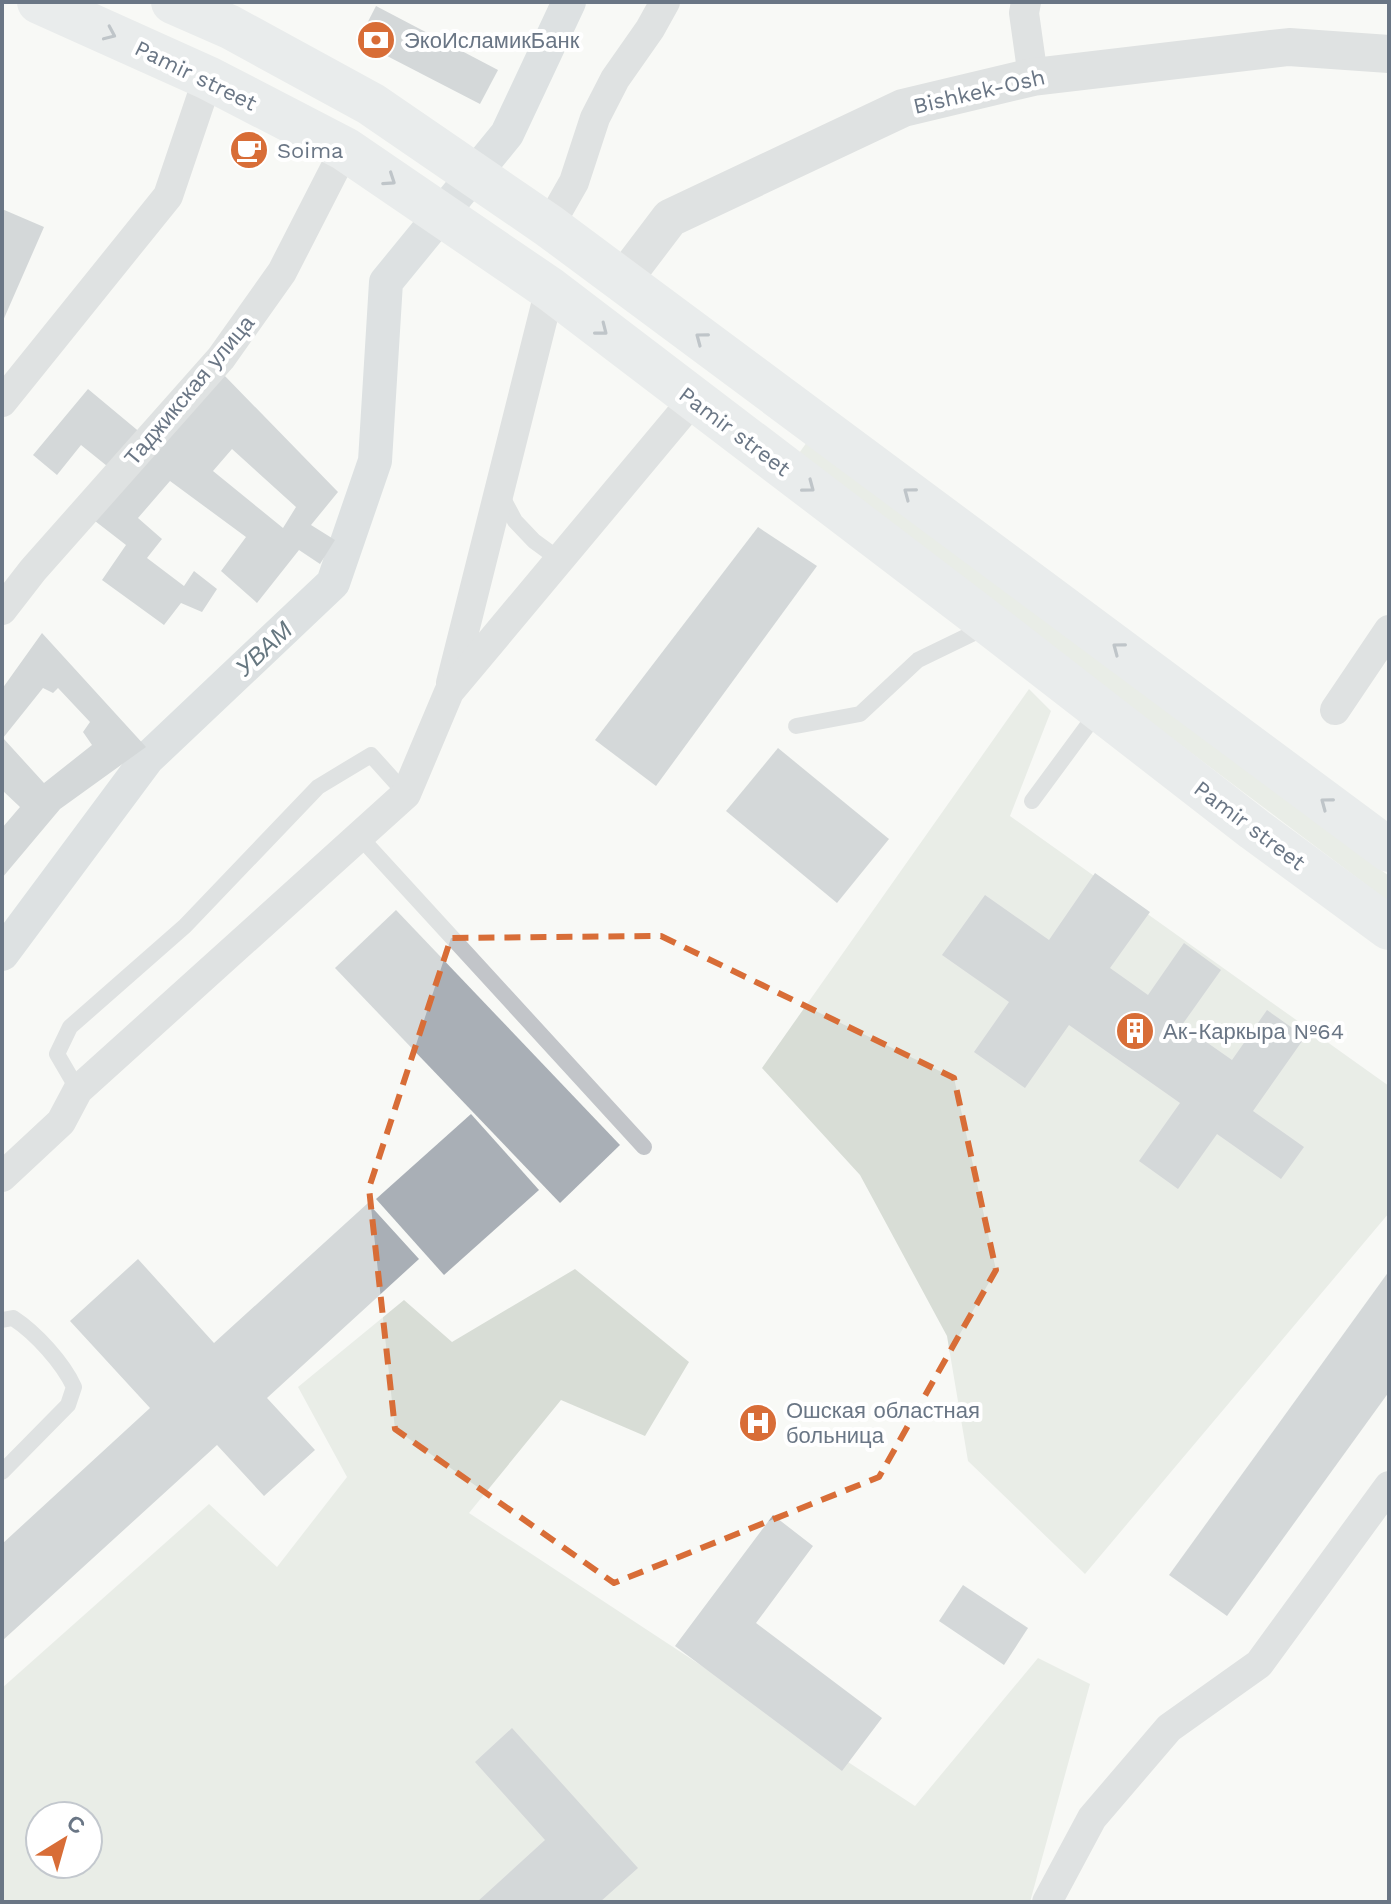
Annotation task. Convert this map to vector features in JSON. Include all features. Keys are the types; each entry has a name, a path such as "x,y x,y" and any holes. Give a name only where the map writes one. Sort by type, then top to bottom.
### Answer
{"main road":[{"name":"Pamir street","path":"39,2 208,78 345,149 550,289 1254,829 1389,928"},
{"path":"173,2 230,27 371,104 549,226 1389,850"},
{"path":"345,149 371,104"}],"street":[{"path":"549,226 574,182 595,118 615,79 665,2"},
{"path":"1026,2 1024,13 1033,77"},
{"name":"Bishkek-Osh","path":"623,280 670,218 903,108 1033,77 1289,47 1389,54"},
{"path":"2,402 168,196 208,78"},
{"name":"Таджикская улица","path":"2,610 33,570 221,358 282,272 345,149"},
{"path":"2,1177 61,1122 78,1090 406,794 449,692 550,289"},
{"path":"449,692 693,400"},
{"path":"1335,710 1389,630"},
{"path":"1047,1902 1092,1818 1169,1728 1259,1664 1389,1486"}],"lane":[{"path":"499,492 515,521 534,541 560,560"},
{"path":"796,726 860,714 918,660 991,625"},
{"path":"1032,801 1100,708"},
{"path":"78,1090 57,1054 70,1027 185,926 318,787 371,755 406,794"},
{"path":"359,836 644,1147"},
{"path":"2,1320 13,1318 27,1328 68,1374 74,1387 68,1405 2,1472"}],"highlighted area":[{"path":"661,936 954,1078 996,1270 879,1477 614,1583 395,1429 369,1188 451,938"}],"shaded area":[{"path":"807,442 1389,876 1389,902 797,456"},
{"path":"1029,689 1051,711 1010,816 1389,1086 1389,1213 1085,1574 968,1461 947,1336 860,1175 762,1068"},
{"path":"575,1269 689,1362 645,1436 561,1400 469,1513 915,1806 1038,1658 1090,1684 1030,1902 2,1902 2,1688 209,1504 277,1567 347,1477 298,1387 404,1300 452,1342"}],"building":[{"path":"376,6 498,70 480,104 358,41"},
{"path":"2,209 44,227 2,323"},
{"path":"222,373 338,492 311,525 335,540 320,564 299,550 257,603 221,571 246,537 170,481 138,518 162,539 147,558 184,586 194,571 217,589 202,612 181,603 164,625 102,580 126,545 95,521","holes":["232,449 296,507 283,528 213,471"]},
{"path":"88,389 142,434 112,470 81,445 57,475 33,455"},
{"path":"758,527 817,566 656,786 595,740"},
{"path":"42,633 146,747 60,809 2,878 2,828 20,807 2,790 2,689","holes":["43,688 53,693 58,688 90,722 83,732 92,745 44,783 3,738"]},
{"path":"778,748 889,839 837,903 726,811"},
{"name":"Ак-Каркыра №64","path":"1095,873 1150,912 1110,968 1148,995 1184,943 1221,970 1182,1025 1232,1060 1267,1010 1305,1037 1253,1111 1304,1147 1281,1179 1217,1134 1178,1189 1139,1161 1180,1103 1069,1025 1025,1088 974,1052 1009,1002 942,955 985,895 1049,940"},
{"path":"396,910 620,1145 560,1203 335,968"},
{"path":"471,1114 539,1190 444,1275 376,1199"},
{"path":"368,1203 419,1259 267,1398 315,1450 264,1496 217,1445 2,1641 2,1544 150,1408 70,1321 138,1259 214,1343"},
{"path":"1389,1271 1389,1392 1227,1616 1169,1575"},
{"path":"773,1515 813,1546 756,1623 882,1718 842,1771 675,1646"},
{"path":"963,1585 1028,1628 1004,1665 939,1621"},
{"path":"512,1728 638,1868 600,1902 477,1902 545,1840 475,1762"}],"waterway":[{"name":"УВАМ","path":"2,954 147,759 333,583 375,461 386,282 507,134 569,2"}],"place":[{"name":"ЭкоИсламикБанк","path":"376,40"},
{"name":"Soima","path":"249,150"},
{"name":"Ак-Каркыра №64","path":"1135,1031"},
{"name":"Ошская областная больница","path":"758,1423"}]}
